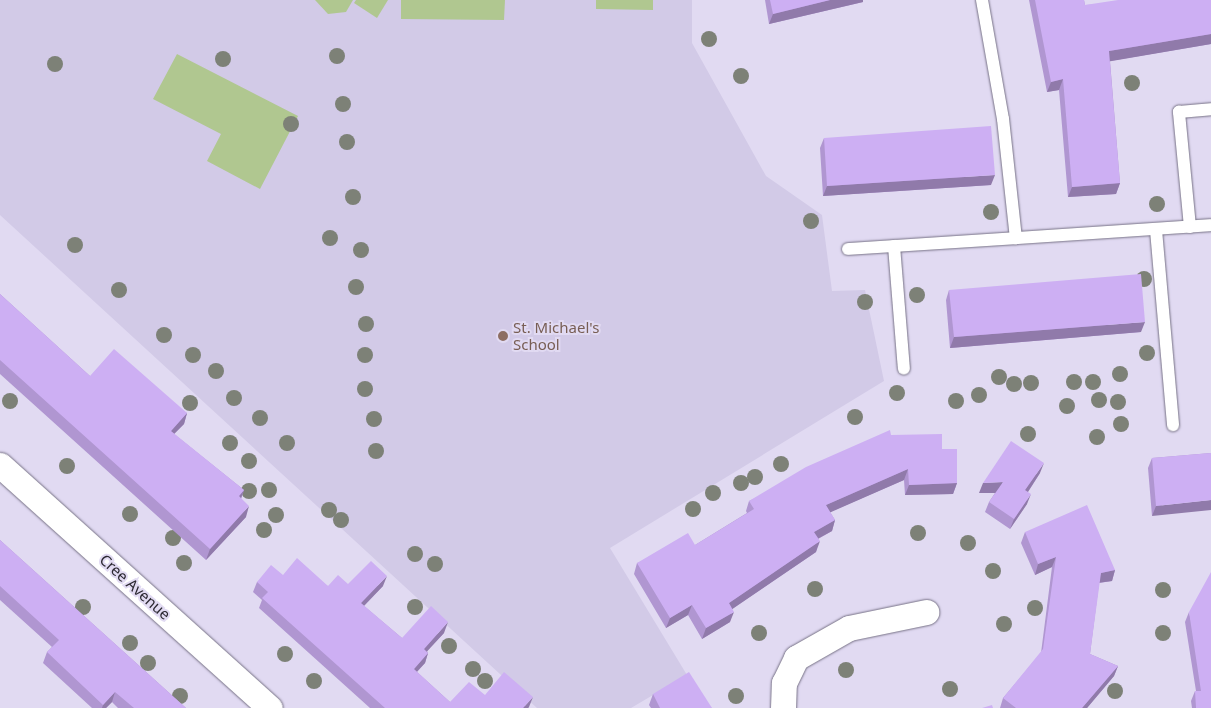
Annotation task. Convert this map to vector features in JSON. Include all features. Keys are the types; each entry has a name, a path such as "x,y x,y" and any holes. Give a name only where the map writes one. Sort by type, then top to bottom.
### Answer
{"street":[{"name":"Cree Avenue","path":"0,466 270,708"},
{"path":"784,708 784,684 796,658 849,628 926,612"}],"lane":[{"path":"982,0 1003,119 1016,238"},
{"path":"1190,227 1179,112 1211,109"},
{"path":"848,249 1211,225"},
{"path":"1156,230 1173,425"},
{"path":"894,246 904,369"}],"shaded area":[{"name":"St. Michael's School","path":"0,0 692,0 692,43 766,176 822,215 832,291 865,290 884,381 610,548 687,675 631,708 537,708 0,215"}],"green space":[{"path":"315,0 353,0 346,12 328,14"},
{"path":"356,0 388,0 377,18 354,3"},
{"path":"401,0 505,0 504,20 401,19"},
{"path":"596,0 653,0 653,10 596,9"},
{"path":"177,54 298,116 260,189 207,161 221,134 153,99"}],"building":[{"path":"770,0 830,0 773,14"},
{"path":"1035,0 1084,0 1085,5 1118,0 1211,0 1211,34 1109,51 1120,183 1072,187 1063,79 1051,82"},
{"path":"991,126 995,175 827,186 824,138"},
{"path":"1141,274 1145,322 954,337 949,290"},
{"path":"0,294 90,376 114,349 187,413 171,431 244,490 239,496 249,506 210,549 0,360"},
{"path":"890,430 891,435 942,434 942,449 957,449 957,483 909,485 908,469 826,505 835,520 814,532 820,541 729,603 734,612 706,628 692,605 670,618 637,563 688,533 695,545 754,509 749,501 806,467"},
{"path":"1011,441 1044,463 1025,490 1031,494 1014,519 989,502 1003,482 983,483"},
{"path":"1211,453 1211,500 1156,506 1152,458"},
{"path":"1087,505 1115,570 1101,573 1090,654 1118,666 1082,708 1016,708 1003,698 1043,649 1056,557 1038,564 1025,532"},
{"path":"0,540 186,708 134,708 115,692 103,705 47,652 59,640 0,586"},
{"path":"297,558 328,586 338,575 348,584 371,561 387,576 361,603 402,638 431,606 448,622 424,649 428,653 414,669 450,702 469,682 485,695 504,672 533,697 523,708 385,708 262,598 268,592 257,582 271,565 283,575"},
{"path":"1211,572 1211,708 1196,708 1195,691 1201,691 1189,612"},
{"path":"689,672 712,708 660,708 653,694"},
{"path":"992,705 993,708 982,708"}],"place":[{"name":"St. Michael's School","path":"503,336"}]}
